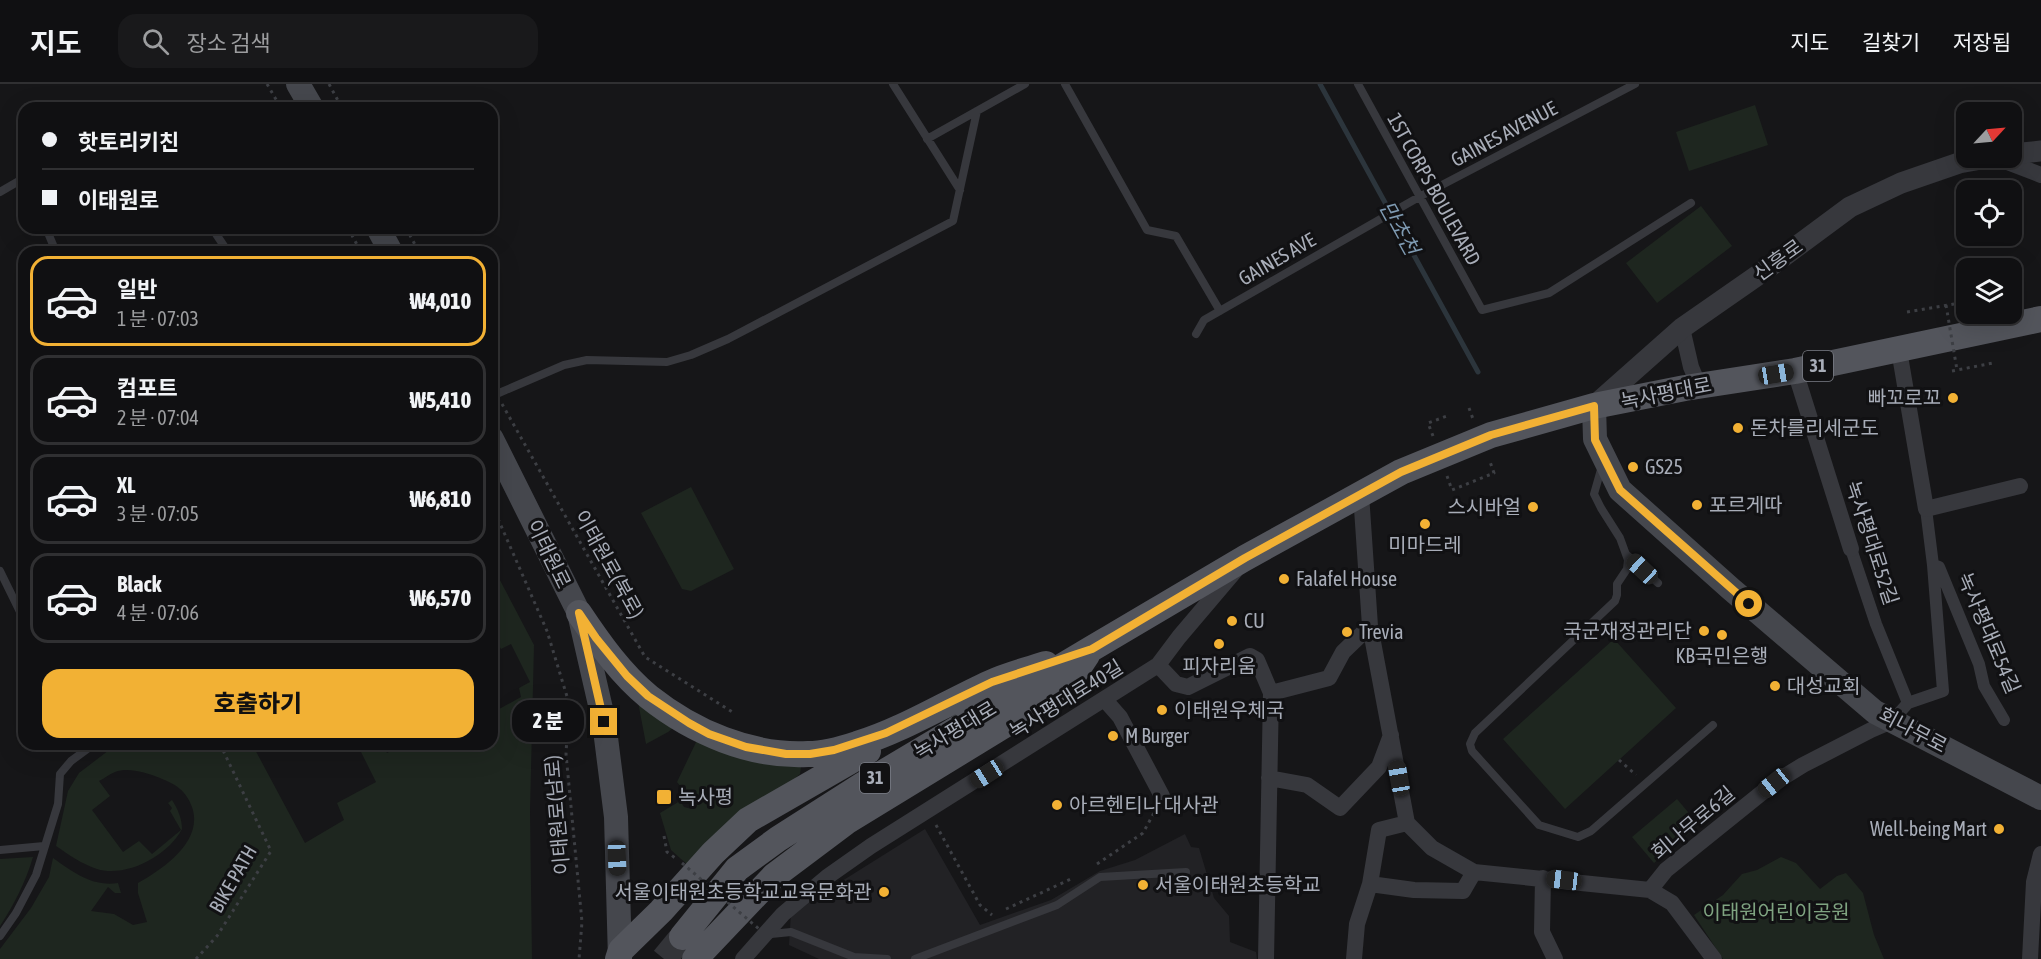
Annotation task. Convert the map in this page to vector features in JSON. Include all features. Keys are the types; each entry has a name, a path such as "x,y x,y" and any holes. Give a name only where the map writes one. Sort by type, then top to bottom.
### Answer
{"main road":[{"path":"298,84 308,102"},
{"name":"녹사평대로","path":"681,937 737,869 778,838 861,786 1245,558 1401,472 1491,435 1594,406 1795,371 2041,319"},
{"name":"회나무로","path":"1594,406 1595,440 1620,490 1731,589 1875,712 1900,712 2041,798"},
{"name":"이태원로","path":"498,451 579,613 604,722 615,817 623,957"},
{"path":"579,613 627,676 666,710 709,734 746,747 810,754 859,744 992,682 1092,649"},
{"path":"695,958 774,876 846,822 1065,688 1092,649"},
{"path":"623,957 713,853 748,820 992,682"}],"street":[{"path":"2022,153 2041,151"},
{"name":"신흥로","path":"1594,406 1682,328 1850,207 1901,183 1956,164"},
{"path":"2022,168 2041,175"},
{"path":"1682,328 1691,367 1699,386"},
{"name":"녹사평대로54길","path":"1899,350 1926,509 1943,691 1900,712"},
{"name":"녹사평대로52길","path":"1795,371 1876,624 1900,712"},
{"path":"1926,509 2020,486"},
{"path":"1361,494 1370,626 1407,823 1432,848 1474,872 1650,890 1672,903 1714,959"},
{"name":"녹사평대로40길","path":"743,959 764,930 827,877 871,846 1158,665 1245,558"},
{"name":"녹사평대로54길","path":"1932,565 1939,567 1979,664 1984,686 2004,720"},
{"path":"1271,693 1329,678 1344,652 1370,626"},
{"path":"1158,665 1176,684 1188,687 1250,656 1257,660 1271,693 1266,959"},
{"path":"1105,700 1120,717 1161,800"},
{"name":"회나무로6길","path":"1650,890 1666,870 1774,783 1900,712"},
{"path":"1269,778 1307,785 1340,808 1379,767 1391,734"},
{"path":"1354,959 1357,924 1370,884 1379,830 1407,823"},
{"path":"2030,959 2034,882 2041,854"},
{"path":"1370,884 1414,890 1463,891 1474,872"},
{"path":"1543,878 1542,932 1555,959"}],"lane":[{"path":"893,84 960,190"},
{"path":"927,139 1025,84"},
{"path":"1065,84 1147,230 1176,236 1220,311"},
{"name":"1ST CORPS BOULEVARD","path":"1358,84 1482,310 1549,293 1691,203"},
{"name":"GAINES AVENUE","path":"1380,219 1635,84"},
{"path":"498,393 564,365 587,360 667,363 721,342 953,221 977,111"},
{"path":"0,192 18,182"},
{"name":"GAINES AVE","path":"1196,334 1204,320 1380,219"},
{"path":"1604,460 1594,495 1620,538 1627,555 1627,569 1617,584 1615,601 1475,733 1470,744 1478,759 1539,825 1578,837 1591,831 1713,725"},
{"path":"1627,555 1658,583"},
{"path":"0,571 18,608"},
{"path":"0,936 16,913 36,875 58,804 60,774 71,761 86,750"},
{"path":"0,850 44,846"},
{"path":"915,959 1057,905 1100,877 1186,872"},
{"path":"764,930 771,934 791,932 854,957 887,959"}],"path":[{"path":"267,84 278,102"},
{"path":"329,84 339,102"},
{"path":"1907,312 1954,304"},
{"path":"1946,305 1954,370 1993,363"},
{"name":"이태원로(북로)","path":"498,402 645,657 734,713"},
{"path":"1428,423 1447,416"},
{"path":"1452,490 1494,473"},
{"name":"이태원로(남로)","path":"498,519 547,631 569,703 566,754 582,922 579,959"},
{"name":"BIKE PATH","path":"196,959 217,936 271,850 223,750"},
{"path":"1619,760 1646,784"},
{"path":"1096,865 1143,833 1161,800"},
{"path":"664,836 667,852 764,930"},
{"path":"944,840 980,905 991,915 1077,875"}],"shaded area":[{"name":"서울이태원초등학교","path":"925,829 980,925 1051,900 1100,871 1135,860 1185,834 1191,847 1199,848 1214,898 1229,916 1230,942 1256,952 1257,959 819,959 789,945 791,913"}],"green space":[{"path":"1755,105 1768,145 1689,171 1676,132"},
{"path":"1701,206 1732,246 1657,303 1626,263"},
{"path":"691,487 734,569 691,591 682,589 641,513"},
{"path":"498,576 534,645 530,811 532,959 0,959 0,949 31,908 49,877 53,858 91,881 118,883 121,893 115,893 108,887 91,911 114,914 133,925 147,922 138,893 138,883 169,862 187,842 192,831 194,819 192,807 187,796 179,788 160,778 132,770 115,772 99,781 110,796 92,810 123,852 139,841 152,854 181,830 168,803 172,800 178,810 182,829 176,839 157,856 145,862 121,870 108,871 81,862 56,846 68,791 79,773 109,750 255,750 305,843 344,820 337,803 376,782 360,750 385,750 387,753 393,750 498,750 498,710 521,697 519,688 530,682 511,644 501,649 498,644"},
{"path":"1614,639 1676,708 1565,809 1503,739"},
{"path":"638,702 683,720 668,732 646,744"},
{"path":"699,736 797,763 801,767 800,774 690,867 671,850 660,813 680,801 684,807 692,809 697,806 677,782"},
{"path":"1677,799 1699,825 1654,863 1632,837"},
{"path":"33,857 19,893 0,926 0,859"},
{"name":"이태원어린이공원","path":"1781,857 1796,863 1820,889 1837,876 1846,873 1863,893 1874,935 1884,959 1723,959 1694,915 1723,895 1742,874 1757,870"}],"waterway":[{"name":"만초천","path":"1320,84 1478,372"}],"tunnel":[{"path":"664,959 682,937"}],"place":[{"name":"빠꼬로꼬","path":"1953,398"},
{"name":"돈차를리세군도","path":"1738,428"},
{"name":"GS25","path":"1633,467"},
{"name":"포르게따","path":"1697,505"},
{"name":"스시바얼","path":"1533,507"},
{"name":"미마드레","path":"1425,524"},
{"name":"Falafel House","path":"1284,579"},
{"name":"CU","path":"1232,621"},
{"name":"국군재정관리단","path":"1704,631"},
{"name":"Trevia","path":"1347,632"},
{"name":"KB국민은행","path":"1722,635"},
{"name":"피자리움","path":"1219,644"},
{"name":"대성교회","path":"1775,686"},
{"name":"이태원우체국","path":"1162,710"},
{"name":"M Burger","path":"1113,736"},
{"name":"녹사평","path":"664,797"},
{"name":"아르헨티나 대사관","path":"1057,805"},
{"name":"Well-being Mart","path":"1999,829"},
{"name":"서울이태원초등학교","path":"1143,885"},
{"name":"서울이태원초등학교교육문화관","path":"884,892"}],"route":[{"path":"604,722 579,613 627,676 648,696 666,710 709,734 746,747 786,754 810,754 834,750 859,744 886,733 992,682 1092,649 1245,558 1401,472 1491,435 1594,406 1595,440 1620,490 1749,604"}]}
